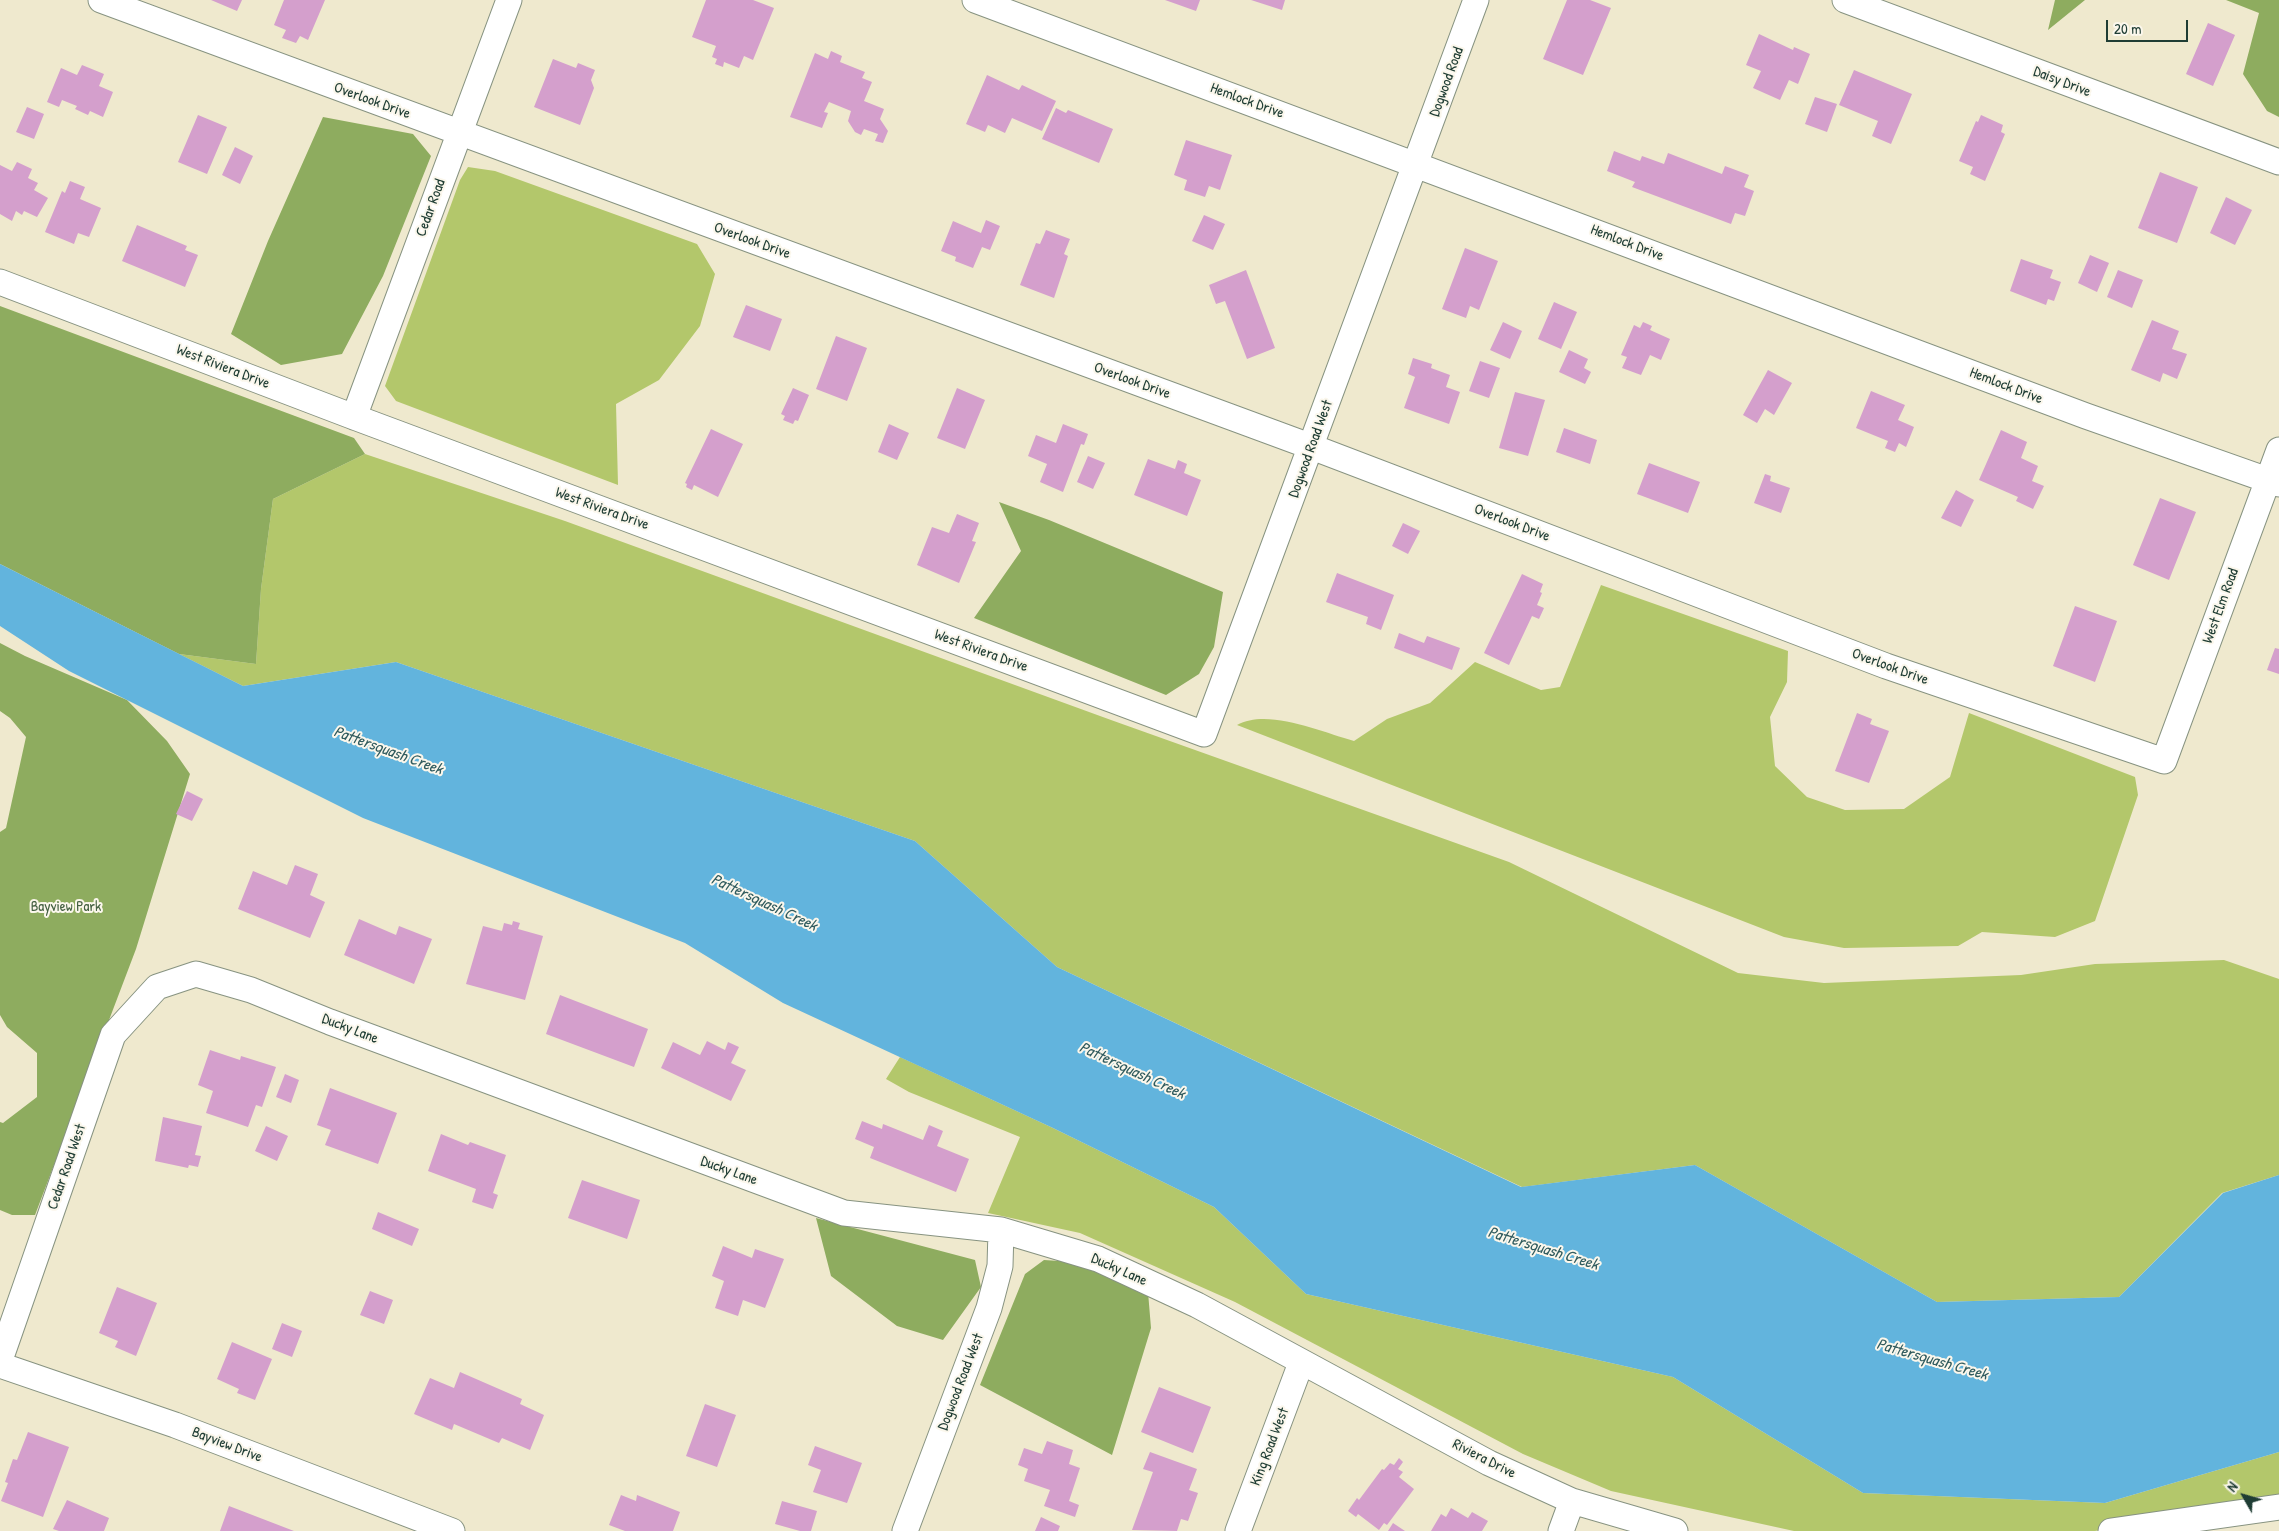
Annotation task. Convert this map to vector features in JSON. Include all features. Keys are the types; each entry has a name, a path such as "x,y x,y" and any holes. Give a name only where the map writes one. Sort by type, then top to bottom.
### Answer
{"street":[{"name":"Overlook Drive","path":"101,0 1312,447 1886,666 2164,761"},
{"name":"Cedar Road","path":"354,417 509,0"},
{"name":"Hemlock Drive","path":"975,0 2086,416 2273,482"},
{"name":"Dogwood Road","path":"1417,164 1476,0"},
{"name":"Daisy Drive","path":"1845,0 2279,162"},
{"name":"Dogwood Road West","path":"1204,734 1417,164"},
{"name":"West Riviera Drive","path":"0,282 354,417 1204,734"},
{"name":"West Elm Road","path":"2164,761 2273,482 2279,450"},
{"name":"Ducky Lane","path":"157,987 196,974 251,990 844,1213 1001,1230 1098,1259 1197,1305 1301,1363"},
{"name":"Cedar Road West","path":"0,1360 113,1035 157,987"},
{"name":"Dogwood Road West","path":"905,1531 989,1308 1000,1266 1001,1230"},
{"name":"Riviera Drive","path":"1301,1363 1489,1462 1572,1501 1675,1531"},
{"name":"King Road West","path":"1238,1531 1301,1363"},
{"name":"Bayview Drive","path":"0,1365 175,1425 452,1531"},
{"path":"1561,1531 1572,1501"},
{"path":"2111,1531 2201,1524 2279,1507"}],"green space":[{"path":"2055,0 2085,0 2048,30"},
{"path":"2226,0 2279,0 2279,117 2267,111 2243,74 2259,13"},
{"path":"323,117 413,134 431,156 383,276 342,354 281,365 231,334 268,241"},
{"path":"468,167 495,171 697,244 715,274 700,326 659,380 616,404 618,485 396,401 385,386 460,180"},
{"path":"0,306 354,438 365,454 273,499 261,589 256,664 179,654 0,564"},
{"path":"365,454 565,521 1111,720 1509,862 1738,973 1824,983 2021,975 2095,964 2224,960 2279,979 2279,1175 2222,1193 2119,1297 1937,1302 1695,1165 1522,1187 1057,967 915,841 396,662 243,686 179,654 256,664 261,589 273,499"},
{"path":"999,502 1049,520 1223,592 1214,647 1199,674 1166,695 974,618 1021,551"},
{"path":"1601,585 1788,651 1787,682 1770,717 1775,766 1807,797 1845,810 1904,809 1950,777 1969,713 2135,777 2138,795 2095,921 2055,937 1982,932 1958,946 1844,948 1784,937 1237,725 1250,720 1279,720 1354,741 1387,719 1430,703 1475,662 1541,690 1560,687"},
{"name":"Bayview Park","path":"0,643 25,656 127,700 167,741 190,774 136,949 35,1215 12,1215 0,1210 0,1122 3,1123 37,1097 37,1053 7,1027 0,1015 0,832 6,828 26,737 10,718 0,711"},
{"path":"900,1057 1053,1128 1214,1207 1306,1294 1673,1377 1863,1493 2105,1503 2279,1452 2279,1494 2095,1531 1794,1531 1611,1491 1523,1454 1235,1302 1080,1233 988,1213 1020,1137 909,1092 886,1079"},
{"path":"816,1218 975,1260 981,1287 943,1340 897,1326 831,1276"},
{"path":"1044,1260 1074,1262 1148,1292 1151,1328 1112,1455 980,1385 1025,1274"}],"water":[{"name":"Pattersquash Creek","path":"0,564 243,686 396,662 915,841 1057,967 1521,1187 1695,1165 1937,1302 2119,1297 2223,1193 2279,1175 2279,1452 2105,1503 1863,1493 1673,1377 1306,1294 1214,1207 1053,1128 783,1003 685,943 363,818 69,671 0,626"}],"building":[{"path":"211,0 242,0 237,11"},
{"path":"284,0 325,0 308,40 300,36 296,43 282,38 286,30 274,25"},
{"path":"706,0 753,0 774,8 753,60 744,56 739,68 724,62 723,67 715,64 717,59 712,57 716,46 692,37"},
{"path":"1165,0 1200,0 1196,11"},
{"path":"1251,0 1285,0 1282,10"},
{"path":"1567,0 1590,0 1611,8 1583,75 1543,59"},
{"path":"2208,23 2235,35 2213,86 2186,74"},
{"path":"1759,34 1793,50 1794,47 1810,54 1798,84 1789,80 1780,100 1753,88 1761,71 1746,65"},
{"path":"831,51 842,56 840,62 865,72 862,78 872,82 864,101 884,109 880,119 888,131 883,143 875,141 878,134 864,129 861,135 855,132 848,121 851,111 829,102 824,112 828,113 822,128 790,117 815,53 828,59"},
{"path":"553,59 576,68 578,63 595,70 591,80 594,88 580,125 534,107"},
{"path":"82,65 104,74 99,86 113,92 103,117 90,111 88,115 75,109 77,106 62,100 59,107 47,102 61,68 77,75"},
{"path":"1854,70 1912,94 1891,144 1872,136 1878,121 1839,105"},
{"path":"987,75 1019,90 1022,85 1056,101 1042,131 1012,118 1005,133 988,125 985,132 966,124"},
{"path":"1815,97 1837,104 1827,132 1805,124"},
{"path":"27,107 44,114 34,139 16,132"},
{"path":"1056,108 1066,113 1068,110 1113,129 1099,163 1042,139"},
{"path":"198,115 227,127 207,174 178,162"},
{"path":"1981,115 2003,125 2001,132 2005,134 1985,181 1970,174 1973,167 1959,161 1976,121 1978,122"},
{"path":"1186,140 1232,155 1220,190 1209,186 1205,197 1184,190 1187,180 1174,175"},
{"path":"235,147 253,156 240,184 222,175"},
{"path":"1614,151 1640,161 1642,156 1664,164 1668,153 1722,174 1725,166 1749,175 1744,187 1754,191 1745,216 1735,213 1731,224 1632,187 1635,182 1607,171"},
{"path":"17,162 32,169 28,178 38,183 34,190 48,198 37,217 24,211 22,215 16,211 12,221 0,214 0,165 12,171"},
{"path":"2160,172 2198,187 2177,243 2138,228"},
{"path":"70,181 85,187 80,199 101,208 89,237 78,233 74,244 45,232 62,191 65,193"},
{"path":"2226,197 2252,210 2235,245 2210,233"},
{"path":"1204,215 1225,224 1213,250 1192,241"},
{"path":"986,220 1000,226 990,250 982,247 973,268 955,261 956,257 941,251 953,221 981,233"},
{"path":"137,225 187,246 185,250 198,255 185,287 122,261"},
{"path":"1046,230 1070,239 1064,254 1068,256 1054,298 1020,285 1036,243 1040,244"},
{"path":"1465,248 1498,261 1479,310 1470,306 1466,318 1442,309"},
{"path":"2090,255 2109,263 2097,292 2078,283"},
{"path":"2021,259 2053,270 2050,278 2061,282 2054,301 2048,299 2046,305 2010,291"},
{"path":"1246,270 1275,348 1247,359 1225,301 1216,304 1209,285"},
{"path":"2118,270 2143,280 2132,308 2107,297"},
{"path":"1554,302 1577,312 1561,349 1538,339"},
{"path":"746,305 782,319 770,351 733,337"},
{"path":"2152,320 2179,331 2172,349 2187,354 2177,379 2163,373 2160,382 2131,370"},
{"path":"1503,322 1522,331 1510,359 1490,350"},
{"path":"1643,322 1652,326 1650,330 1670,339 1661,360 1650,355 1641,375 1622,368 1627,357 1621,355 1634,325 1640,328"},
{"path":"836,336 867,348 847,401 816,389"},
{"path":"1569,350 1588,359 1584,368 1591,372 1585,384 1559,372"},
{"path":"1413,358 1432,364 1431,368 1450,375 1446,387 1460,392 1449,424 1404,408 1415,377 1408,374"},
{"path":"1480,361 1500,368 1489,398 1469,391"},
{"path":"1768,370 1792,383 1774,415 1765,409 1757,423 1743,415"},
{"path":"793,388 809,395 798,421 795,420 793,424 783,420 785,416 781,414"},
{"path":"957,388 985,400 965,449 937,438"},
{"path":"1871,391 1905,405 1898,420 1914,427 1906,447 1899,443 1895,452 1885,448 1888,441 1856,428"},
{"path":"1515,392 1545,400 1528,456 1499,448"},
{"path":"889,424 909,433 897,460 878,452"},
{"path":"1063,424 1088,434 1084,445 1081,444 1063,492 1040,482 1047,464 1028,456 1036,435 1056,443"},
{"path":"1564,428 1597,440 1590,464 1556,452"},
{"path":"711,429 743,444 718,497 694,485 692,490 686,487 687,484 685,483"},
{"path":"2001,430 2027,442 2021,458 2038,466 2032,481 2044,486 2033,509 2016,501 2018,497 1979,480"},
{"path":"1088,456 1105,463 1093,489 1077,482"},
{"path":"1148,459 1175,469 1178,460 1187,464 1184,473 1201,480 1187,516 1134,495"},
{"path":"1649,463 1700,482 1688,513 1637,494"},
{"path":"1765,474 1771,476 1770,481 1790,488 1781,513 1754,503"},
{"path":"1956,490 1974,500 1961,527 1941,518"},
{"path":"2160,498 2196,512 2169,580 2133,565"},
{"path":"957,514 979,523 972,541 976,542 959,583 917,565 932,527 949,533"},
{"path":"1403,523 1420,531 1408,554 1392,546"},
{"path":"1337,573 1394,595 1381,630 1366,624 1368,617 1326,602"},
{"path":"1522,574 1543,584 1540,592 1542,593 1537,605 1544,608 1539,619 1532,616 1509,665 1484,653"},
{"path":"2075,606 2117,621 2095,682 2053,666"},
{"path":"1399,633 1424,643 1427,636 1460,648 1452,670 1394,648"},
{"path":"2275,648 2279,649 2279,674 2267,670"},
{"path":"1857,713 1872,719 1870,724 1889,731 1869,783 1835,771"},
{"path":"187,791 203,799 192,821 176,814"},
{"path":"295,865 318,874 310,895 325,902 310,938 238,909 253,871 287,885"},
{"path":"359,919 396,935 399,926 432,939 414,984 344,955"},
{"path":"513,921 520,923 518,929 543,936 525,1000 466,984 483,926 502,931 504,923 512,925"},
{"path":"560,995 648,1029 634,1067 546,1034"},
{"path":"707,1041 725,1050 728,1042 739,1047 731,1063 746,1070 731,1101 661,1068 673,1042 700,1055"},
{"path":"210,1050 240,1060 241,1056 276,1067 262,1107 256,1105 248,1127 206,1113 213,1091 198,1085"},
{"path":"285,1074 299,1080 291,1103 276,1097"},
{"path":"330,1088 397,1113 378,1164 325,1145 331,1130 317,1125"},
{"path":"163,1117 202,1126 195,1155 201,1156 198,1167 189,1165 188,1168 155,1161"},
{"path":"862,1121 882,1129 883,1124 923,1140 929,1125 943,1131 937,1146 969,1159 956,1192 870,1158 874,1147 855,1139"},
{"path":"266,1126 288,1136 277,1161 255,1151"},
{"path":"441,1134 468,1145 470,1142 506,1155 493,1193 498,1195 493,1209 472,1202 476,1189 428,1171"},
{"path":"582,1180 640,1200 627,1239 568,1218"},
{"path":"378,1212 419,1229 412,1246 372,1229"},
{"path":"723,1246 752,1258 755,1249 784,1259 765,1308 743,1300 738,1316 715,1308 724,1281 712,1276"},
{"path":"117,1287 157,1303 136,1356 115,1347 118,1341 99,1333"},
{"path":"370,1291 393,1300 384,1324 360,1315"},
{"path":"282,1323 302,1331 292,1357 272,1349"},
{"path":"232,1342 272,1359 255,1400 237,1393 239,1389 217,1379"},
{"path":"460,1372 522,1399 520,1404 544,1415 530,1450 502,1438 499,1443 454,1424 452,1430 414,1414 430,1378 454,1388"},
{"path":"1159,1387 1211,1407 1193,1453 1141,1432"},
{"path":"705,1404 736,1415 717,1467 686,1456"},
{"path":"28,1432 69,1447 43,1517 1,1501 8,1483 5,1482 13,1459 17,1460"},
{"path":"1047,1441 1073,1450 1069,1464 1080,1468 1069,1501 1079,1505 1075,1517 1044,1506 1050,1490 1024,1481 1028,1469 1018,1465 1024,1448 1042,1454"},
{"path":"815,1446 862,1463 847,1503 813,1492 821,1470 808,1465"},
{"path":"1150,1452 1197,1469 1189,1490 1198,1493 1188,1521 1181,1519 1177,1531 1132,1530 1153,1472 1143,1469"},
{"path":"1399,1458 1403,1462 1398,1469 1403,1472 1399,1477 1414,1489 1387,1525 1384,1523 1379,1530 1358,1514 1356,1517 1348,1511 1357,1498 1359,1500 1382,1469 1384,1470 1390,1463 1394,1465"},
{"path":"621,1495 636,1501 637,1495 680,1512 673,1531 625,1531 609,1525"},
{"path":"67,1500 109,1518 104,1531 59,1531 53,1529"},
{"path":"782,1501 817,1511 811,1531 800,1531 775,1524"},
{"path":"229,1506 294,1531 220,1531"},
{"path":"1451,1508 1468,1518 1472,1512 1488,1521 1482,1531 1431,1531 1441,1514 1446,1517"},
{"path":"1041,1517 1060,1526 1058,1531 1035,1531"},
{"path":"1393,1523 1405,1531 1388,1531"}]}
